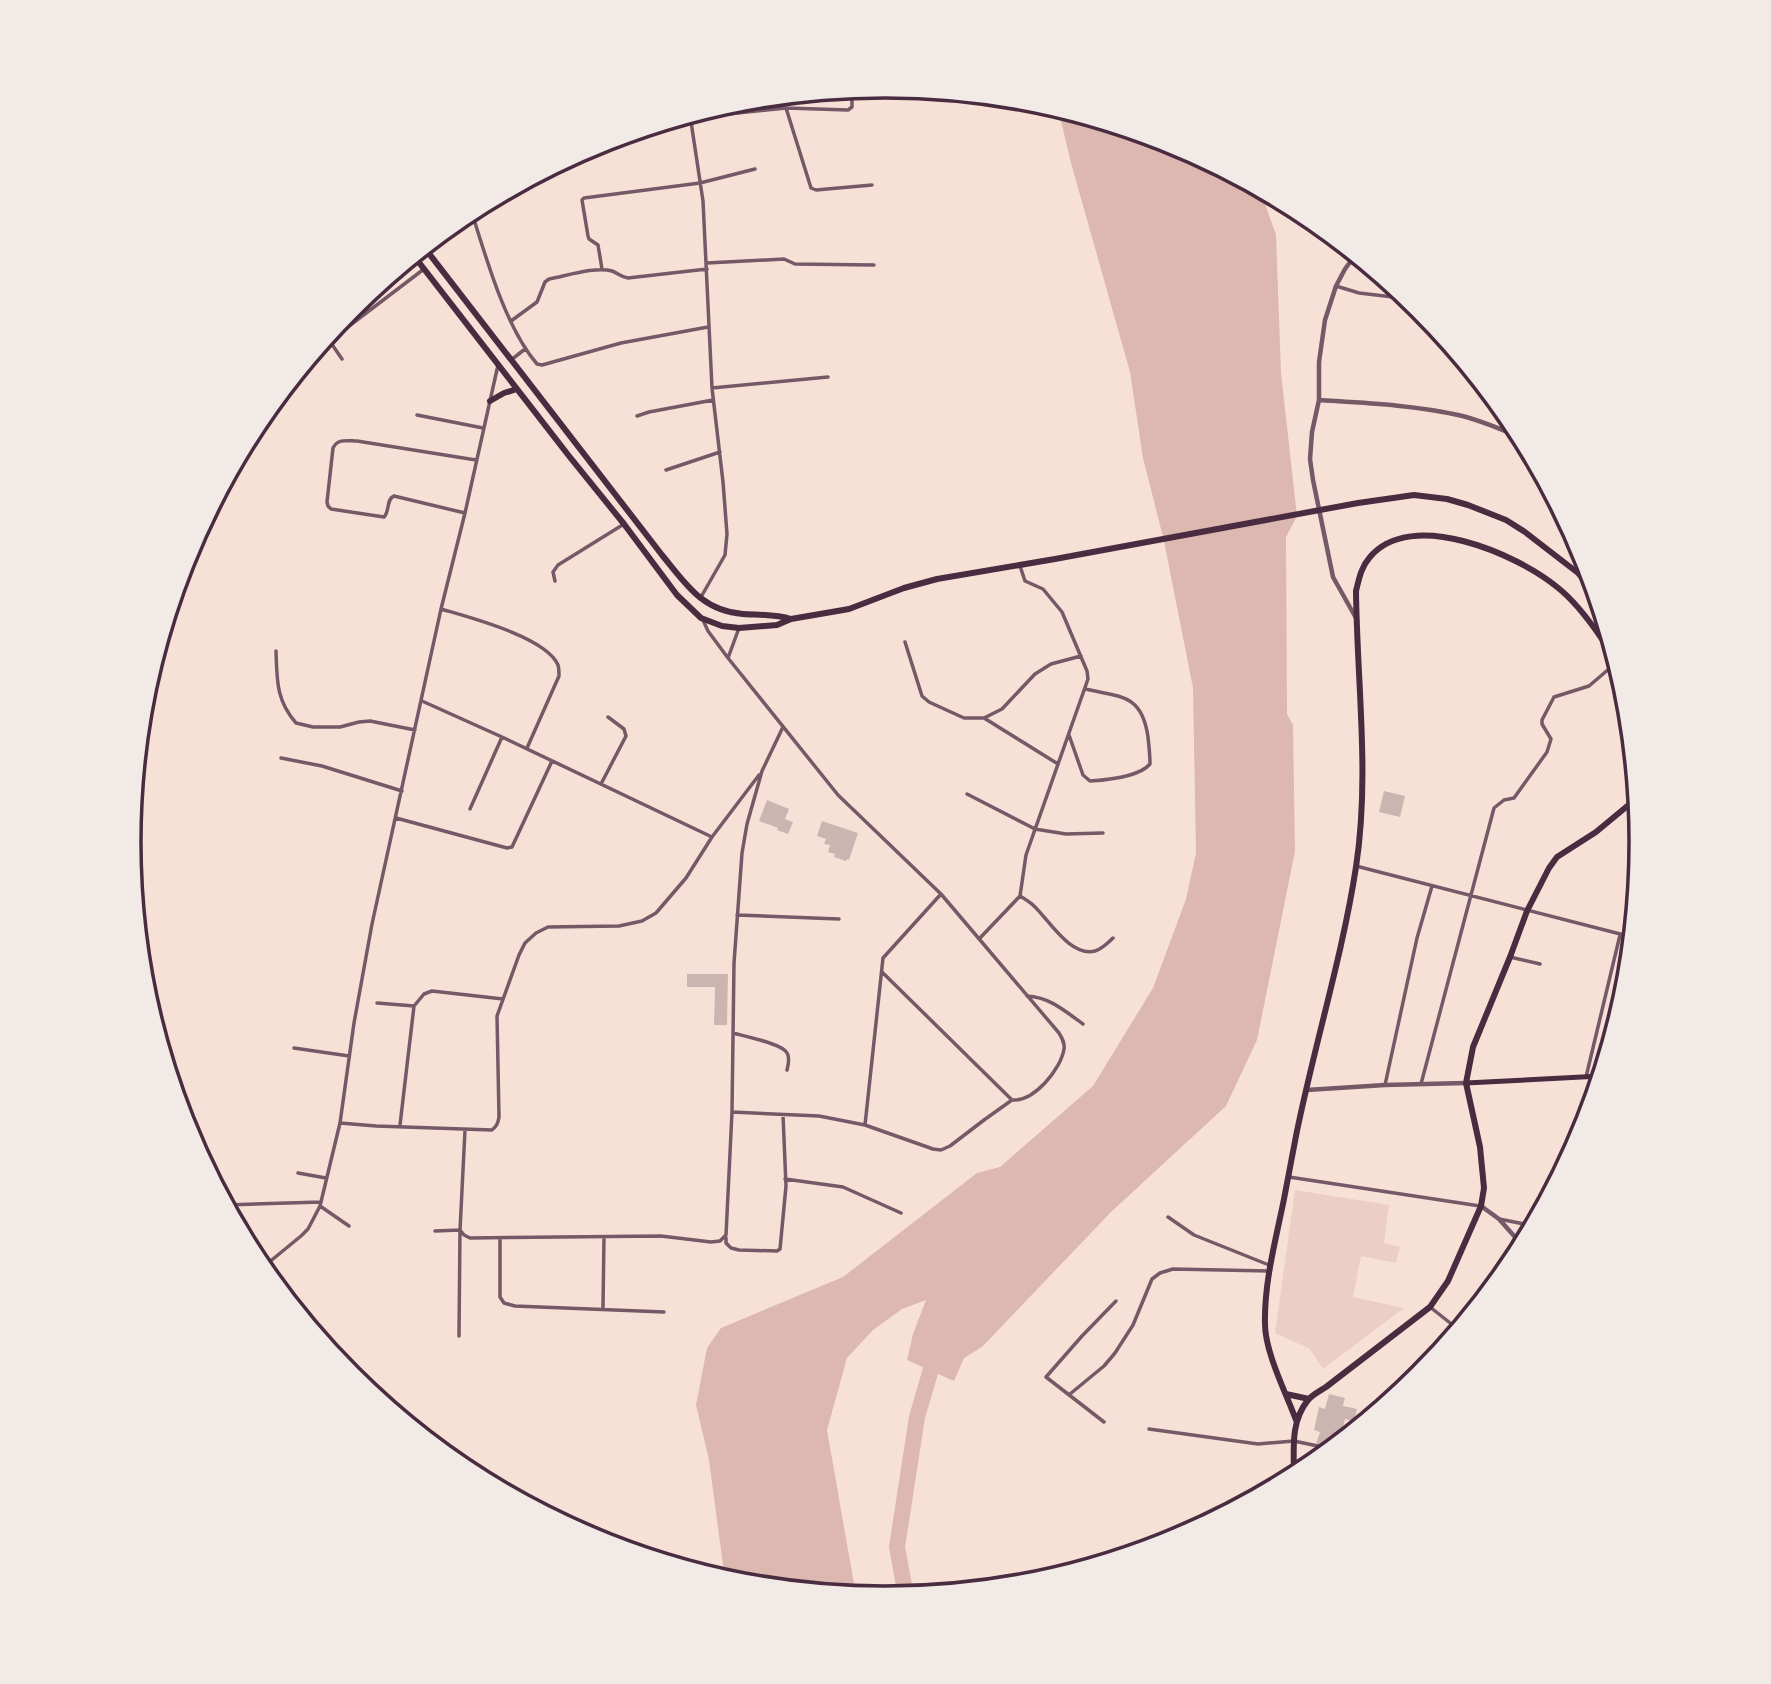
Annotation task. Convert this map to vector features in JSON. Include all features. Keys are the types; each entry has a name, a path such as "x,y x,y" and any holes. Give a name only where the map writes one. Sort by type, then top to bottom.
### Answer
{"highway":[{"path":"430,255 662,555 700,598 727,612 776,615 791,620"},
{"path":"419,263 677,595 701,618 722,626 769,626 849,609 904,588 937,579 1414,495 1468,505 1506,520 1580,575"},
{"path":"490,401 517,389"},
{"path":"569,456 580,449"},
{"path":"1296,1420 1273,1363 1265,1327 1265,1305 1296,1135 1341,947 1356,866 1363,766 1356,618 1356,592 1360,576 1368,559 1389,542 1418,536 1464,542 1519,562 1556,586 1600,637"},
{"path":"1294,1464 1296,1420 1309,1399 1430,1307 1448,1281 1481,1206 1484,1188 1480,1147 1466,1083 1473,1047 1527,911 1549,868 1557,857 1596,832 1628,805"},
{"path":"1286,1394 1309,1399"}],"main road":[{"path":"1466,1083 1591,1077"}],"street":[{"path":"742,112 786,108 848,110 852,107 852,99"},
{"path":"786,108 811,188 816,190 872,185"},
{"path":"691,124 705,219 712,388 727,534 726,550 700,598"},
{"path":"602,270 598,245 588,236 582,200 584,198 700,183 755,169"},
{"path":"475,221 511,321 524,349 536,363 542,365 621,343 709,327"},
{"path":"707,264 784,259 795,264 874,265"},
{"path":"1350,262 1336,286 1325,320 1320,349 1319,400 1310,459 1333,577 1356,618"},
{"path":"351,325 424,269"},
{"path":"511,321 535,304 547,280 602,270 628,278 707,269"},
{"path":"1336,286 1359,293 1391,297"},
{"path":"332,345 342,359"},
{"path":"511,359 524,349"},
{"path":"271,1261 302,1236 321,1204 340,1123 372,924 498,363"},
{"path":"712,388 828,377"},
{"path":"637,416 714,400"},
{"path":"1319,400 1441,412 1505,431"},
{"path":"417,415 483,428"},
{"path":"465,513 394,496 390,499 384,517 331,509 327,502 334,448 337,442 345,440 476,460"},
{"path":"666,470 720,452"},
{"path":"555,582 553,572 558,565 624,524"},
{"path":"979,939 1020,896 1023,863 1088,679 1062,612 1043,589 1025,580 1019,564"},
{"path":"441,609 514,633 536,644 558,664 559,676 527,749"},
{"path":"701,618 728,658 838,796 942,894 1059,1033 1064,1048 1059,1066 1045,1084 1029,1096 1017,1101 1012,1100 881,972"},
{"path":"728,658 739,628"},
{"path":"905,642 919,689 925,699 964,718 984,718 1002,709 1035,674 1051,664 1081,656"},
{"path":"276,651 278,692 282,704 296,723 313,727 340,727 365,721 415,730"},
{"path":"1421,1084 1494,808 1504,800 1514,798 1550,746 1551,737 1542,720 1554,697 1589,686 1609,670"},
{"path":"1068,734 1083,775 1090,781 1118,778 1144,770 1150,765 1146,726 1136,704 1120,696 1085,689"},
{"path":"422,701 712,837"},
{"path":"601,784 626,736 624,729 608,717"},
{"path":"984,718 1058,764"},
{"path":"783,727 762,771 744,839 734,962 732,1112 726,1235 726,1243 734,1249 779,1251 785,1179 783,1115"},
{"path":"470,809 502,737"},
{"path":"281,758 322,766 402,790"},
{"path":"396,818 507,848 512,847 552,761"},
{"path":"340,1123 465,1130 492,1130 498,1125 497,1016 525,943 536,933 554,927 619,926 642,921 656,913 686,878 712,837 762,771"},
{"path":"967,794 1035,829 1066,834 1103,833"},
{"path":"1356,866 1623,936"},
{"path":"1385,1085 1417,938 1432,886"},
{"path":"865,1125 884,955 942,894"},
{"path":"1020,896 1035,907 1076,949 1100,949 1113,938"},
{"path":"737,915 839,919"},
{"path":"1586,1077 1620,935"},
{"path":"1510,957 1540,964"},
{"path":"400,1126 414,1006 426,992 432,991 503,999"},
{"path":"1027,996 1037,996 1050,1001 1083,1024"},
{"path":"377,1003 414,1006"},
{"path":"733,1033 785,1050 788,1058 787,1070"},
{"path":"294,1048 349,1056"},
{"path":"1307,1090 1466,1083"},
{"path":"732,1112 819,1116 865,1125 942,1150 1012,1100"},
{"path":"459,1336 465,1130"},
{"path":"298,1173 326,1178"},
{"path":"1289,1177 1481,1206 1499,1219 1515,1237"},
{"path":"785,1179 843,1187 901,1213"},
{"path":"236,1205 321,1204 349,1226"},
{"path":"1168,1217 1194,1235 1270,1268"},
{"path":"1499,1219 1524,1224"},
{"path":"435,1231 460,1230"},
{"path":"460,1230 470,1238 661,1236 711,1242 720,1241 726,1235"},
{"path":"603,1309 604,1237"},
{"path":"500,1238 500,1297 504,1303 515,1306 664,1312"},
{"path":"1070,1394 1104,1366 1115,1353 1133,1325 1152,1279 1160,1273 1173,1269 1270,1268"},
{"path":"1104,1422 1046,1377 1116,1301"},
{"path":"1430,1307 1452,1324"},
{"path":"1149,1429 1258,1444 1294,1441 1319,1446"}],"shaded area":[{"path":"1061,119 1125,137 1170,155 1258,198 1265,202 1276,235 1281,373 1297,516 1286,537 1287,714 1293,725 1295,851 1257,1040 1226,1106 1111,1212 982,1347 964,1358 954,1381 907,1360 913,1334 926,1300 902,1309 873,1330 847,1358 827,1430 854,1585 788,1580 723,1568 709,1460 696,1405 707,1348 721,1328 843,1277 977,1173 1000,1167 1093,1086 1153,988 1186,899 1196,853 1193,688 1164,541 1143,458 1130,372"},
{"path":"1295,1190 1389,1205 1384,1243 1400,1247 1396,1263 1361,1256 1353,1297 1404,1308 1323,1369 1310,1349 1275,1333"}],"building":[{"path":"1384,791 1405,796 1400,817 1379,812"},
{"path":"767,800 789,809 785,819 793,822 788,834 759,821"},
{"path":"822,821 858,833 849,860 834,857 835,854 828,852 830,845 824,844 826,839 817,836"},
{"path":"687,974 728,974 727,1025 714,1025 715,987 687,987"},
{"path":"1329,1394 1345,1398 1343,1406 1357,1409 1355,1418 1345,1419 1343,1428 1320,1445 1316,1444 1320,1432 1314,1430 1319,1407 1325,1409"}],"waterway":[{"path":"904,1585 897,1547 917,1417 936,1352"}]}
